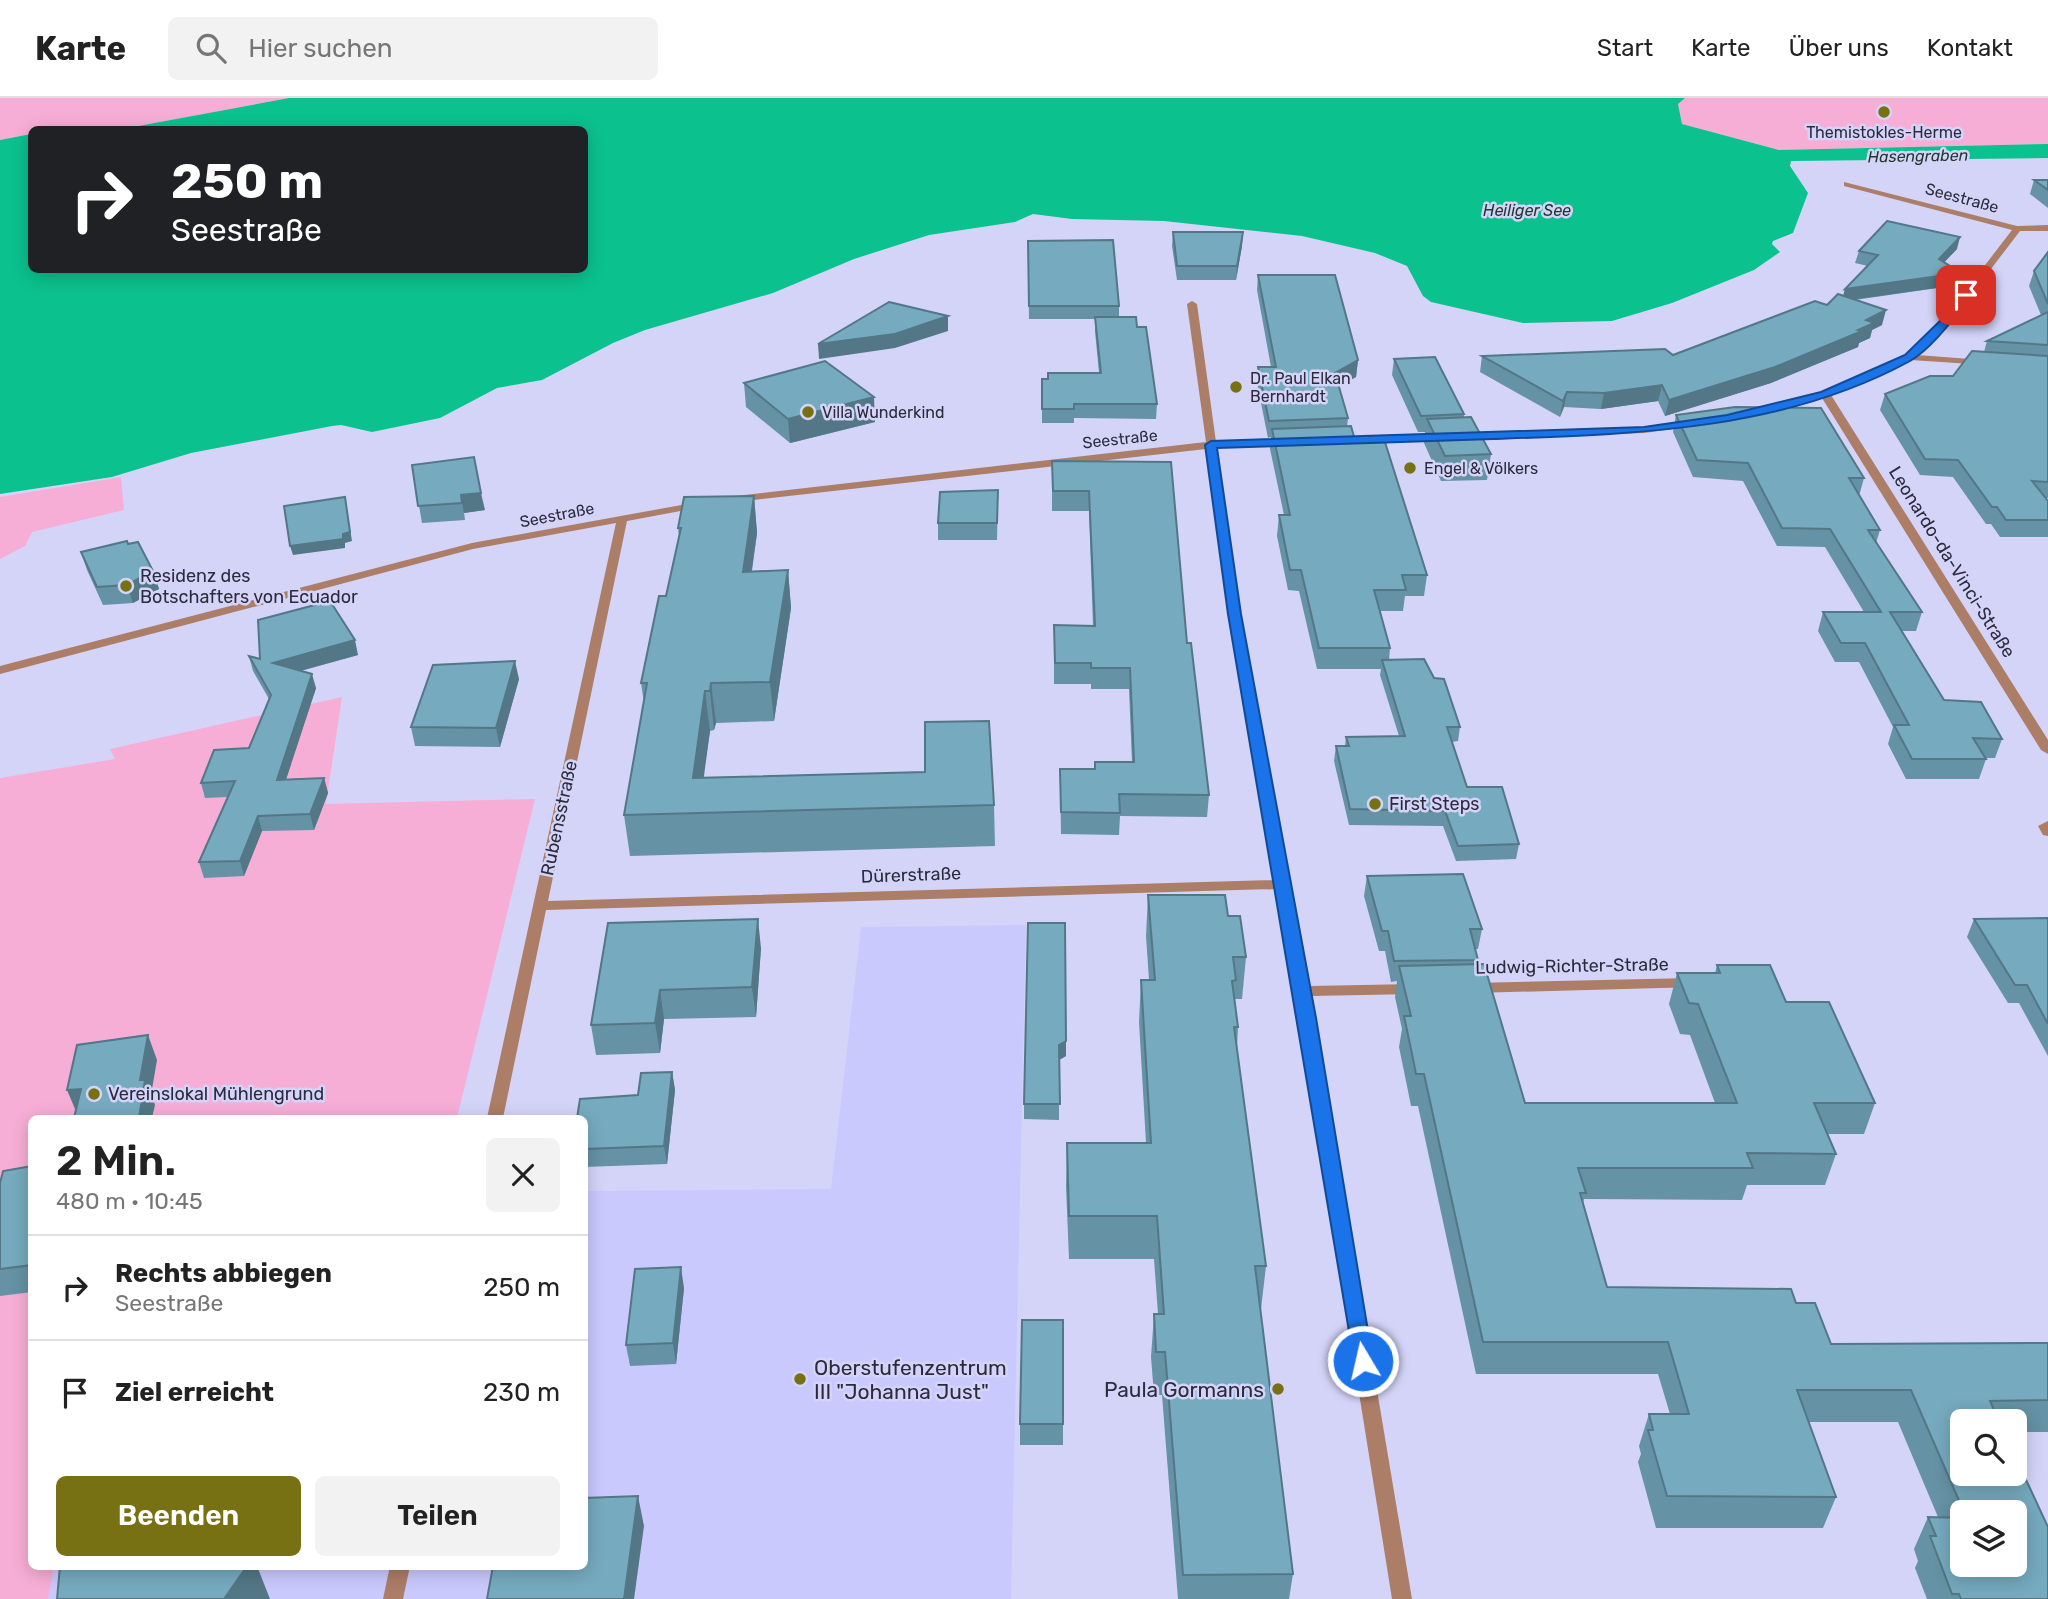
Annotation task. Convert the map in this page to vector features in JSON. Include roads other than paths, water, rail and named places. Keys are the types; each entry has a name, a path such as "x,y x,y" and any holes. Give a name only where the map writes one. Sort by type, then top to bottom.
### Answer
{"street":[{"name":"Seestraße","path":"1739,416 1825,394 1909,358 1949,317 2017,229 1847,184"},
{"path":"2017,229 2048,228"},
{"path":"1192,304 1234,614 1301,991 1402,1599"},
{"path":"1909,358 1995,363"},
{"name":"Leonardo-da-Vinci-Straße","path":"1825,394 2048,750"},
{"path":"1348,440 1644,430 1699,422"},
{"name":"Seestraße","path":"722,502 1211,445 1300,442"},
{"name":"Seestraße","path":"0,670 472,546 709,504"},
{"name":"Rubensstraße","path":"496,1115 622,519"},
{"path":"2048,825 2045,826 2048,832"},
{"name":"Dürerstraße","path":"541,906 1282,884"},
{"name":"Ludwig-Richter-Straße","path":"1454,988 1704,982"},
{"path":"1301,991 1426,989"},
{"path":"393,1599 399,1570"}],"water":[{"name":"Heiliger See","path":"289,98 1685,98 1678,104 1682,124 1779,150 2048,144 2048,158 1791,161 1790,166 1808,193 1793,233 1773,241 1772,244 1780,252 1754,270 1672,303 1612,321 1523,323 1431,302 1423,296 1407,266 1375,253 1302,236 1164,221 1072,219 1033,214 1015,222 929,235 854,259 773,293 645,330 613,343 542,380 497,388 440,418 372,432 341,425 332,426 191,453 112,477 0,494 0,140 28,135 28,273 588,273 588,126 138,126"}],"place":[{"name":"Themistokles-Herme","path":"1884,112"},
{"name":"Dr. Paul Elkan Bernhardt","path":"1236,387"},
{"name":"Villa Wunderkind","path":"808,412"},
{"name":"Engel & Völkers","path":"1410,468"},
{"name":"Residenz des Botschafters von Ecuador","path":"126,586"},
{"name":"First Steps","path":"1375,804"},
{"name":"Vereinslokal Mühlengrund","path":"94,1094"},
{"name":"Oberstufenzentrum III \"Johanna Just\"","path":"800,1379"},
{"name":"Paula Gormanns","path":"1278,1389"}],"water label":[{"name":"Hasengraben","path":"1918,156"}]}
